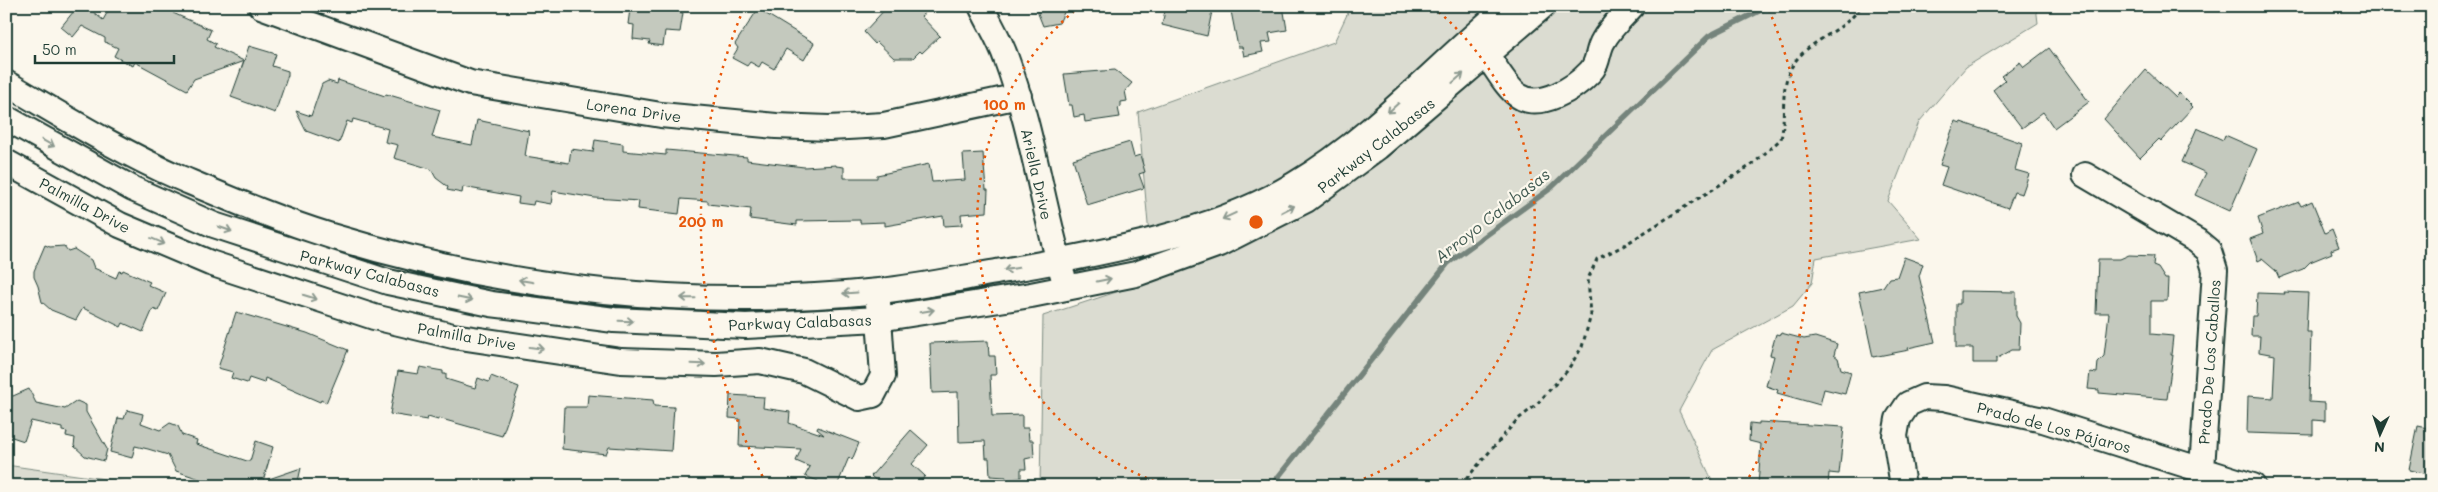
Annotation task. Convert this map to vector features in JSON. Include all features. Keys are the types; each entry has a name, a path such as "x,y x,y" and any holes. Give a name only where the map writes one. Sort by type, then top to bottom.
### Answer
{"street":[{"name":"Lorena Drive","path":"261,6 470,83 661,115 776,126 829,128 884,125 1018,96"},
{"name":"Ariella Drive","path":"980,6 1006,56 1018,96 1048,222 1067,288"},
{"name":"Parkway Calabasas","path":"6,84 104,140 183,179 329,235 461,270 604,292 687,298 792,297 922,286 1059,261 1147,242 1218,221 1294,185 1357,141 1508,6"},
{"name":"Parkway Calabasas","path":"6,118 133,188 214,225 388,282 491,304 614,320 746,326 879,319 1067,288 1136,274 1219,244 1306,200 1378,147 1544,6"},
{"path":"1486,54 1517,95 1526,100 1543,100 1556,96 1589,73 1596,64 1602,42 1632,6"},
{"name":"Palmilla Drive","path":"6,162 120,225 210,263 374,317 453,336 621,361 716,364 760,362 804,371 859,398 873,394 883,376 878,291"},
{"name":"Prado De Los Caballos","path":"2085,175 2197,241 2210,251 2215,270 2202,469"},
{"name":"Prado de Los Pájaros","path":"1903,486 1895,436 1898,419 1908,404 1924,397 1944,398 2043,420 2253,486"}],"path":[{"path":"1463,486 1466,479 1517,420 1535,406 1567,371 1582,346 1591,315 1588,279 1597,259 1623,246 1753,164 1781,139 1785,91 1790,70 1806,50 1855,16 1861,6"}],"shaded area":[{"path":"1351,6 2036,6 2038,23 1966,67 1919,122 1888,201 1921,239 1816,258 1812,283 1793,306 1712,350 1679,411 1715,486 1040,486 1043,316 1153,280 1138,112 1334,42"},
{"path":"6,465 140,484 144,486 6,486"}],"building":[{"path":"78,6 86,6 103,20 111,6 166,6 174,11 173,13 211,30 207,39 216,44 214,47 244,61 194,79 187,90 135,62 133,66 114,56 118,48 105,42 105,38 82,26 73,37 61,27"},
{"path":"636,6 680,6 679,12 683,13 680,32 665,31 663,46 649,44 650,41 633,39 634,25 628,24 630,9 636,10"},
{"path":"888,6 933,6 921,16 940,36 922,53 920,51 913,58 894,58 877,42 875,44 864,32"},
{"path":"1035,6 1067,6 1059,23 1043,26"},
{"path":"1166,6 1213,6 1207,36 1162,25"},
{"path":"1230,6 1283,6 1287,30 1269,33 1271,42 1261,43 1263,52 1244,56 1242,47 1238,47"},
{"path":"758,9 814,43 804,60 786,49 774,69 762,62 759,67 750,62 747,66 732,58 738,48 735,44"},
{"path":"249,46 276,54 272,66 288,71 275,113 231,97"},
{"path":"2049,48 2089,102 2054,128 2043,112 2022,128 1993,90 2005,80 2001,76 2020,62 2024,67"},
{"path":"1115,70 1132,83 1125,91 1127,101 1121,102 1121,107 1118,108 1120,117 1085,122 1084,115 1074,117 1072,105 1069,105 1064,74"},
{"path":"2146,70 2175,97 2179,93 2193,107 2161,141 2159,139 2140,158 2104,119"},
{"path":"338,80 385,96 386,94 440,110 432,137 472,145 477,120 529,131 525,156 569,163 571,149 593,152 595,140 623,144 623,151 666,155 666,150 747,157 747,160 804,167 836,165 844,167 844,178 877,178 877,175 929,164 932,182 965,180 963,154 983,153 986,190 988,190 987,212 961,214 962,225 944,226 943,216 885,226 885,222 860,223 860,220 797,221 797,225 750,219 751,209 708,204 708,201 681,199 679,214 638,209 639,201 595,198 553,191 551,204 534,201 533,205 518,203 519,197 463,187 462,193 447,190 448,187 436,178 431,169 394,158 398,145 385,142 388,129 353,119 352,123 347,121 339,143 306,131 296,111 311,116 322,84 328,81 337,84"},
{"path":"1955,121 2022,143 2015,170 2029,174 2022,194 2014,192 2008,208 1941,185 1947,167 1940,165"},
{"path":"2197,128 2223,140 2225,135 2257,149 2230,211 2195,195 2206,173 2182,162"},
{"path":"1130,142 1134,157 1140,155 1145,172 1139,174 1144,188 1087,205 1073,159"},
{"path":"2312,201 2325,233 2332,229 2339,247 2331,250 2332,253 2310,262 2303,269 2279,278 2276,271 2262,259 2258,261 2250,239 2263,234 2258,218 2299,202 2301,206"},
{"path":"45,245 50,247 64,246 68,251 74,249 91,260 94,268 116,278 119,271 122,272 123,270 150,282 148,285 166,293 158,311 153,309 143,332 123,323 121,327 83,308 76,320 51,310 42,302 34,277 34,271"},
{"path":"2129,255 2154,256 2153,266 2158,268 2165,279 2168,279 2167,301 2151,301 2151,334 2173,336 2171,355 2173,355 2167,399 2099,393 2099,390 2088,389 2090,372 2097,373 2098,362 2104,356 2109,313 2096,313 2098,259 2120,259"},
{"path":"1904,257 1923,264 1919,276 1935,342 1908,348 1909,350 1873,357 1859,292 1883,287 1889,278 1897,277"},
{"path":"1960,291 2016,292 2016,316 2020,323 2019,350 2012,350 1996,359 1996,363 1973,363 1973,348 1956,348 1956,304 1960,304"},
{"path":"2284,292 2308,293 2306,332 2311,332 2309,402 2325,403 2325,421 2313,420 2313,435 2247,433 2248,396 2273,398 2275,355 2259,352 2260,336 2251,336 2252,316 2256,316 2257,293 2285,294"},
{"path":"236,312 307,333 348,350 326,403 265,378 264,383 249,378 247,383 231,378 233,372 218,368"},
{"path":"1781,333 1804,339 1815,337 1837,344 1834,355 1838,358 1841,369 1851,372 1845,394 1824,389 1820,405 1777,393 1778,390 1766,386 1774,356 1770,355 1776,334 1780,335"},
{"path":"988,341 989,356 995,356 996,375 990,375 992,416 1022,415 1022,428 1028,428 1029,440 1033,440 1034,457 1025,459 1026,469 1021,469 1021,478 1006,479 1006,477 990,476 989,458 986,458 985,441 959,442 958,392 932,393 930,343"},
{"path":"420,367 443,371 443,374 446,374 446,379 475,388 478,378 489,382 491,376 519,387 502,436 438,418 438,420 428,417 427,420 390,414 398,371 418,374"},
{"path":"29,389 36,403 65,409 77,401 86,405 86,412 107,449 104,461 85,456 74,446 75,438 66,436 67,432 62,431 62,428 31,421 24,441 6,435 6,394 13,396"},
{"path":"588,395 653,400 654,406 674,407 671,451 609,447 606,454 562,449 564,407 587,407"},
{"path":"730,395 764,397 763,408 790,412 789,423 824,435 817,429 818,427 859,443 852,460 849,457 837,486 816,486 818,481 805,476 810,467 796,461 801,449 739,446 740,419 729,418"},
{"path":"127,410 143,414 141,423 160,430 170,423 178,426 182,435 197,440 196,444 247,461 250,461 256,441 273,447 263,481 301,468 297,486 221,486 176,471 168,455 135,446 132,458 110,452 118,418 124,419"},
{"path":"1759,422 1844,427 1839,474 1829,473 1828,486 1758,485 1761,444 1749,441 1750,423 1759,424"},
{"path":"2418,426 2432,429 2432,475 2409,470"},
{"path":"911,430 928,445 912,464 925,476 917,486 882,486 871,476"}],"waterway":[{"name":"Arroyo Calabasas","path":"1271,486 1448,263 1551,188 1709,36 1769,6"}]}
